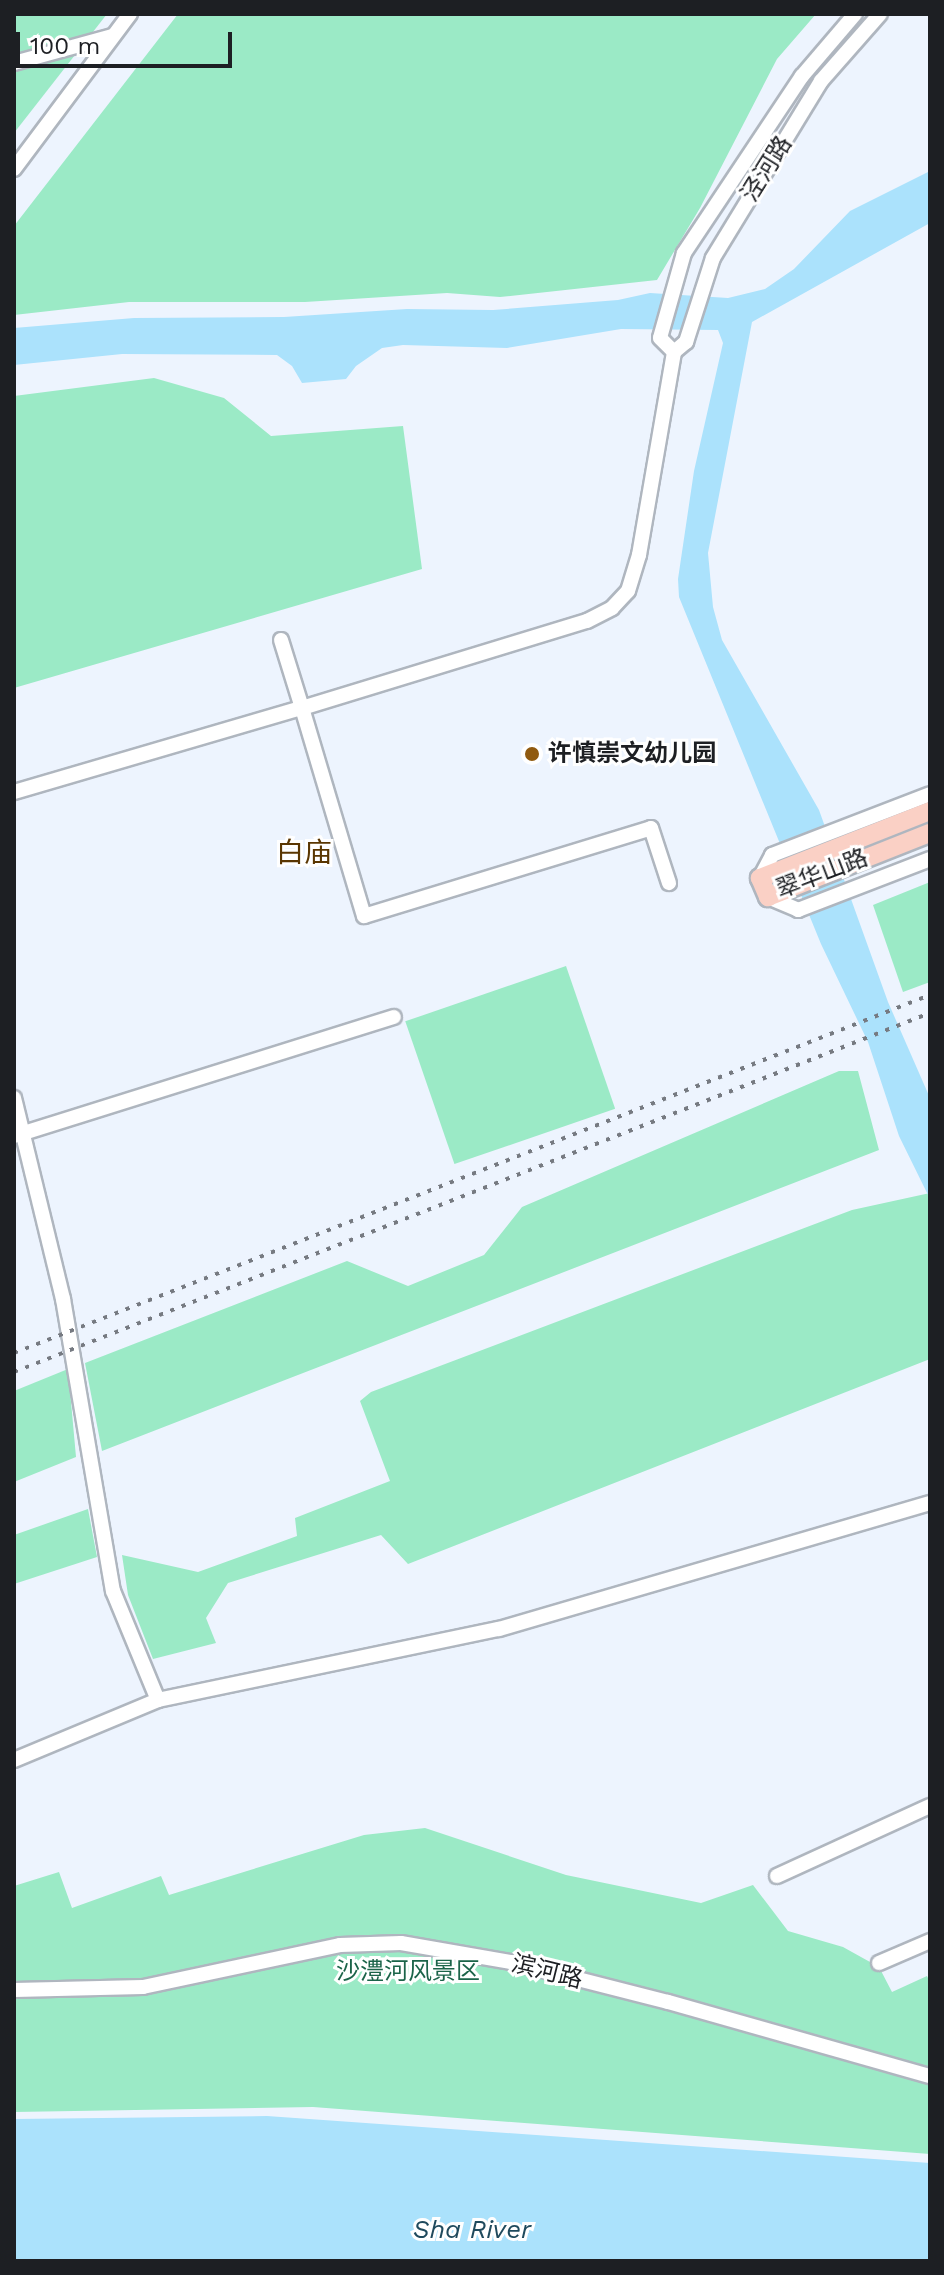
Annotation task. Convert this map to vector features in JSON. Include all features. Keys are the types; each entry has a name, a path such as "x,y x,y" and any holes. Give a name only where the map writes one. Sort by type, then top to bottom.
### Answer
{"main road":[{"name":"翠华山路","path":"930,811 857,830 775,863 760,878 768,897 930,833"}],"street":[{"path":"14,169 130,14"},
{"name":"泾河路","path":"855,14 802,76 684,253 660,338 674,352 686,342 713,258 821,81 880,14"},
{"path":"14,63 112,36"},
{"path":"14,792 587,621 612,608 628,591 639,555 674,352"},
{"path":"281,640 364,916 651,828 669,883"},
{"path":"857,830 930,794"},
{"path":"768,897 798,910 930,859"},
{"path":"18,1135 394,1017"},
{"path":"14,1098 18,1135 63,1299 113,1591 158,1700"},
{"path":"14,1760 158,1700 499,1629 930,1503"},
{"path":"777,1876 930,1806"},
{"path":"879,1963 930,1941"},
{"name":"滨河路","path":"14,1990 143,1987 340,1945 401,1943 451,1949 611,1987 870,2056 930,2076"}],"green space":[{"path":"14,14 107,14 14,133"},
{"path":"178,14 816,14 777,59 700,208 657,280 500,297 447,293 305,302 129,302 14,315 14,226"},
{"path":"154,378 224,398 271,436 403,426 422,569 14,688 14,396"},
{"path":"930,882 930,982 903,992 873,905"},
{"path":"566,966 615,1109 454,1164 405,1021"},
{"path":"839,1071 858,1071 879,1150 102,1451 85,1363 347,1261 408,1286 484,1255 522,1207"},
{"path":"930,1193 930,1359 408,1564 381,1535 228,1583 206,1618 216,1643 153,1659 128,1595 122,1555 198,1572 297,1536 295,1518 390,1481 360,1401 371,1392 852,1210"},
{"path":"68,1369 76,1457 14,1482 14,1391"},
{"path":"88,1509 97,1557 14,1584 14,1535"},
{"name":"沙澧河风景区","path":"425,1828 566,1875 701,1903 753,1885 788,1931 843,1947 879,1967 892,1992 927,1976 930,1982 930,2154 313,2107 14,2112 14,1886 59,1872 72,1908 161,1876 169,1895 364,1835"}],"water":[{"path":"930,171 930,223 752,322 708,553 713,607 722,640 819,810 888,1002 930,1098 930,1199 899,1136 868,1042 821,944 679,597 678,579 694,471 723,343 718,330 621,329 507,348 403,345 382,348 356,366 346,379 302,383 292,366 277,355 122,354 14,365 14,328 134,318 284,317 407,309 493,310 618,300 650,293 728,298 765,289 794,269 850,211"},
{"name":"Sha River","path":"267,2116 930,2163 930,2261 14,2261 14,2119"}],"railway":[{"path":"14,1353 930,995"},
{"path":"14,1372 930,1013"}],"place":[{"name":"许慎崇文幼儿园","path":"532,754"}],"district":[{"name":"白庙","path":"304,853"}]}
